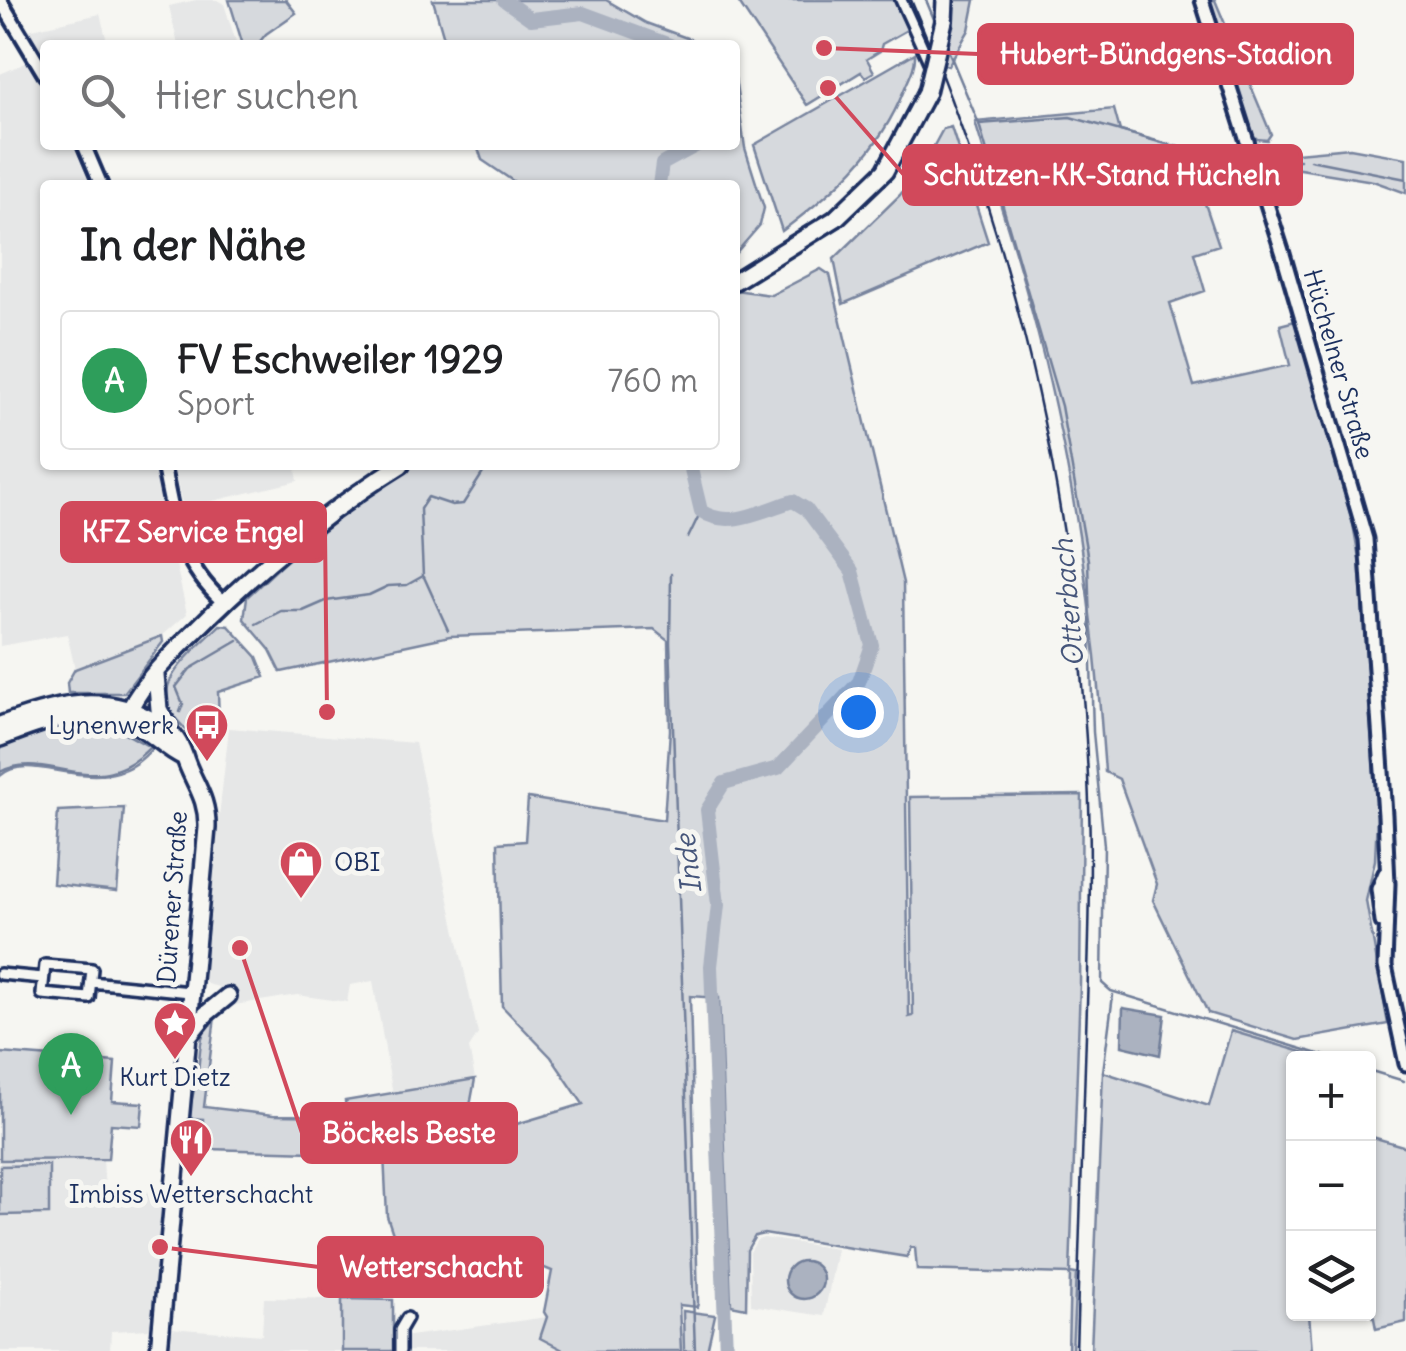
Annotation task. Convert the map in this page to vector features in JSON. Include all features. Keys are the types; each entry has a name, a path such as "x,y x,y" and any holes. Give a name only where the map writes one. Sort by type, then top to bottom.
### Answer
{"main road":[{"path":"740,278 835,219 885,171 927,92 944,21 945,0"},
{"path":"131,716 146,682 223,602 320,518 393,470"},
{"name":"Dürener Straße","path":"156,675 160,712 183,746 207,816 159,1351"},
{"path":"0,725 70,702 104,703 171,732"},
{"path":"0,738 72,714 131,716 184,756"},
{"path":"186,1038 228,996"}],"street":[{"path":"901,0 932,69"},
{"name":"Hüchelner Straße","path":"1202,0 1283,254 1366,539 1388,905 1385,966 1406,1064"},
{"path":"1,4 40,67"},
{"path":"86,150 99,180"},
{"path":"164,470 183,550 194,572 223,602"},
{"path":"44,964 92,969 90,982 89,998 42,994 44,964"},
{"path":"0,974 43,978"},
{"path":"90,982 190,992"},
{"path":"400,1351 400,1330 407,1318"}],"shaded area":[{"path":"217,0 224,4 235,40 177,40 169,6"},
{"path":"229,0 286,0 296,13 261,40 241,40"},
{"path":"433,0 606,0 646,23 692,40 445,40"},
{"path":"737,0 898,0 912,27 882,44 880,51 867,59 874,72 865,77 861,72 807,105"},
{"path":"953,0 975,0 969,30 948,66 943,64"},
{"path":"1207,0 1215,0 1271,134 1267,140 1257,139 1249,131"},
{"path":"100,14 107,40 40,40 40,50 28,30"},
{"path":"915,53 912,72 894,112 869,152 837,186 782,231 754,145"},
{"path":"28,62 40,83 40,150 75,150 88,180 40,180 40,470 155,470 187,614 162,636 75,669 67,634 0,646 0,74"},
{"path":"1114,109 1120,131 1187,150 1219,245 1194,253 1205,291 1170,303 1194,386 1290,365 1280,325 1295,321 1353,524 1359,558 1377,816 1375,860 1366,901 1388,1024 1297,1040 1208,1013 1153,900 1157,884 1119,779 1105,772 1088,596 1058,418 1024,282 975,122"},
{"path":"740,113 745,148 764,208 760,225 740,248 740,180 512,180 482,160 479,150 740,150"},
{"path":"951,127 988,242 843,304 834,259 900,195 924,164 943,129"},
{"path":"1259,148 1297,153 1350,148 1406,158 1406,193 1373,181 1294,168 1262,176"},
{"path":"821,269 830,275 903,583 909,1017 913,1016 910,797 1082,795 1070,1273 1076,1274 1072,1351 1068,1351 1070,1274 917,1270 915,1248 911,1247 907,1257 764,1234 755,1236 747,1250 746,1308 731,1305 719,998 690,996 698,1303 697,1307 679,1305 681,1351 565,1351 540,1338 547,1317 544,1312 552,1271 486,1244 405,1256 403,1239 394,1237 387,1216 384,1154 208,1149 203,1146 203,1119 188,1118 203,1035 216,1008 204,1107 273,1115 347,1116 345,1101 475,1079 467,1122 470,1138 583,1104 551,1057 502,1006 498,843 525,841 528,798 664,820 670,730 668,640 654,629 450,636 281,672 270,650 244,619 247,597 317,532 406,470 740,470 740,291 771,295"},
{"path":"174,470 296,470 298,481 183,508"},
{"path":"220,625 229,626 257,657 265,677 218,692 219,721 199,730 195,739 173,715 167,690 180,666"},
{"path":"162,636 163,642 124,693 68,693 67,683 75,669"},
{"path":"73,721 117,724 154,746 135,764 114,773 93,775 32,767 14,768 0,776 0,744"},
{"path":"229,728 415,743 478,1034 469,1048 475,1079 393,1095 373,981 350,985 347,1002 297,995 216,1008 219,987 207,984 201,976"},
{"path":"124,808 117,891 53,884 58,811"},
{"path":"1123,1008 1165,1015 1160,1055 1122,1046"},
{"path":"1231,1031 1298,1051 1286,1051 1286,1321 1310,1321 1312,1351 1091,1351 1103,1072 1209,1106"},
{"path":"0,1053 115,1062 112,1101 143,1103 141,1126 111,1124 108,1159 0,1160"},
{"path":"1376,1138 1406,1147 1406,1322 1376,1329"},
{"path":"103,1159 105,1192 165,1189 151,1329 111,1331 110,1351 0,1351 0,1160"},
{"path":"49,1165 49,1214 0,1215 0,1166"},
{"path":"757,1240 837,1249 824,1316 751,1305 750,1252"},
{"path":"804,1261 817,1267 823,1280 817,1293 804,1299 791,1293 785,1280 791,1267"},
{"path":"264,1298 394,1299 395,1338 547,1317 541,1338 565,1351 167,1351 169,1328 262,1335"},
{"path":"342,1299 393,1300 393,1351 342,1351"},
{"path":"683,1311 715,1315 707,1351 684,1351"}],"waterway":[{"name":"Inde","path":"504,0 531,19 583,13 656,40"},
{"name":"Otterbach","path":"926,0 936,24"},
{"name":"Otterbach","path":"946,45 979,124 1061,406 1088,560 1093,732 1104,845 1102,983 1111,991 1309,1051"},
{"path":"979,124 1070,117 1186,149"},
{"name":"Inde","path":"660,180 662,164 688,150"},
{"path":"1193,150 1244,160"},
{"path":"1257,161 1300,160"},
{"path":"1310,160 1406,179"},
{"path":"256,624 281,611 303,611 326,601 369,595 388,586 407,585 423,576 420,509 428,497 452,505 463,504 485,470"},
{"name":"Inde","path":"691,470 701,511 712,516 735,519 793,501 806,509 852,571 872,645 859,682 778,768 724,783 707,810 718,905 711,966 726,1351"},
{"path":"688,538 701,511"},
{"path":"671,574 670,642 695,1351"},
{"path":"424,577 448,630"},
{"path":"180,712 183,704 176,687 190,669 238,641"},
{"path":"0,772 18,766 72,772 110,771 130,763 150,747 108,724"},
{"path":"1103,1072 1113,995"},
{"name":"Otterbach","path":"1376,1072 1404,1081"}],"railway":[{"path":"911,0 949,93 1010,284 1035,381 1070,577 1081,677 1090,841 1076,1351"}],"place":[{"name":"Hubert-Bündgens-Stadion","path":"824,48"},
{"name":"Schützen-KK-Stand Hücheln","path":"828,88"},
{"name":"KFZ Service Engel","path":"327,712"},
{"name":"Lynenwerk","path":"207,763"},
{"name":"OBI","path":"301,900"},
{"name":"Böckels Beste","path":"240,948"},
{"name":"Kurt Dietz","path":"175,1061"},
{"name":"FV Eschweiler 1929","path":"71,1115"},
{"name":"Imbiss Wetterschacht","path":"191,1178"},
{"name":"Wetterschacht","path":"160,1247"}]}
